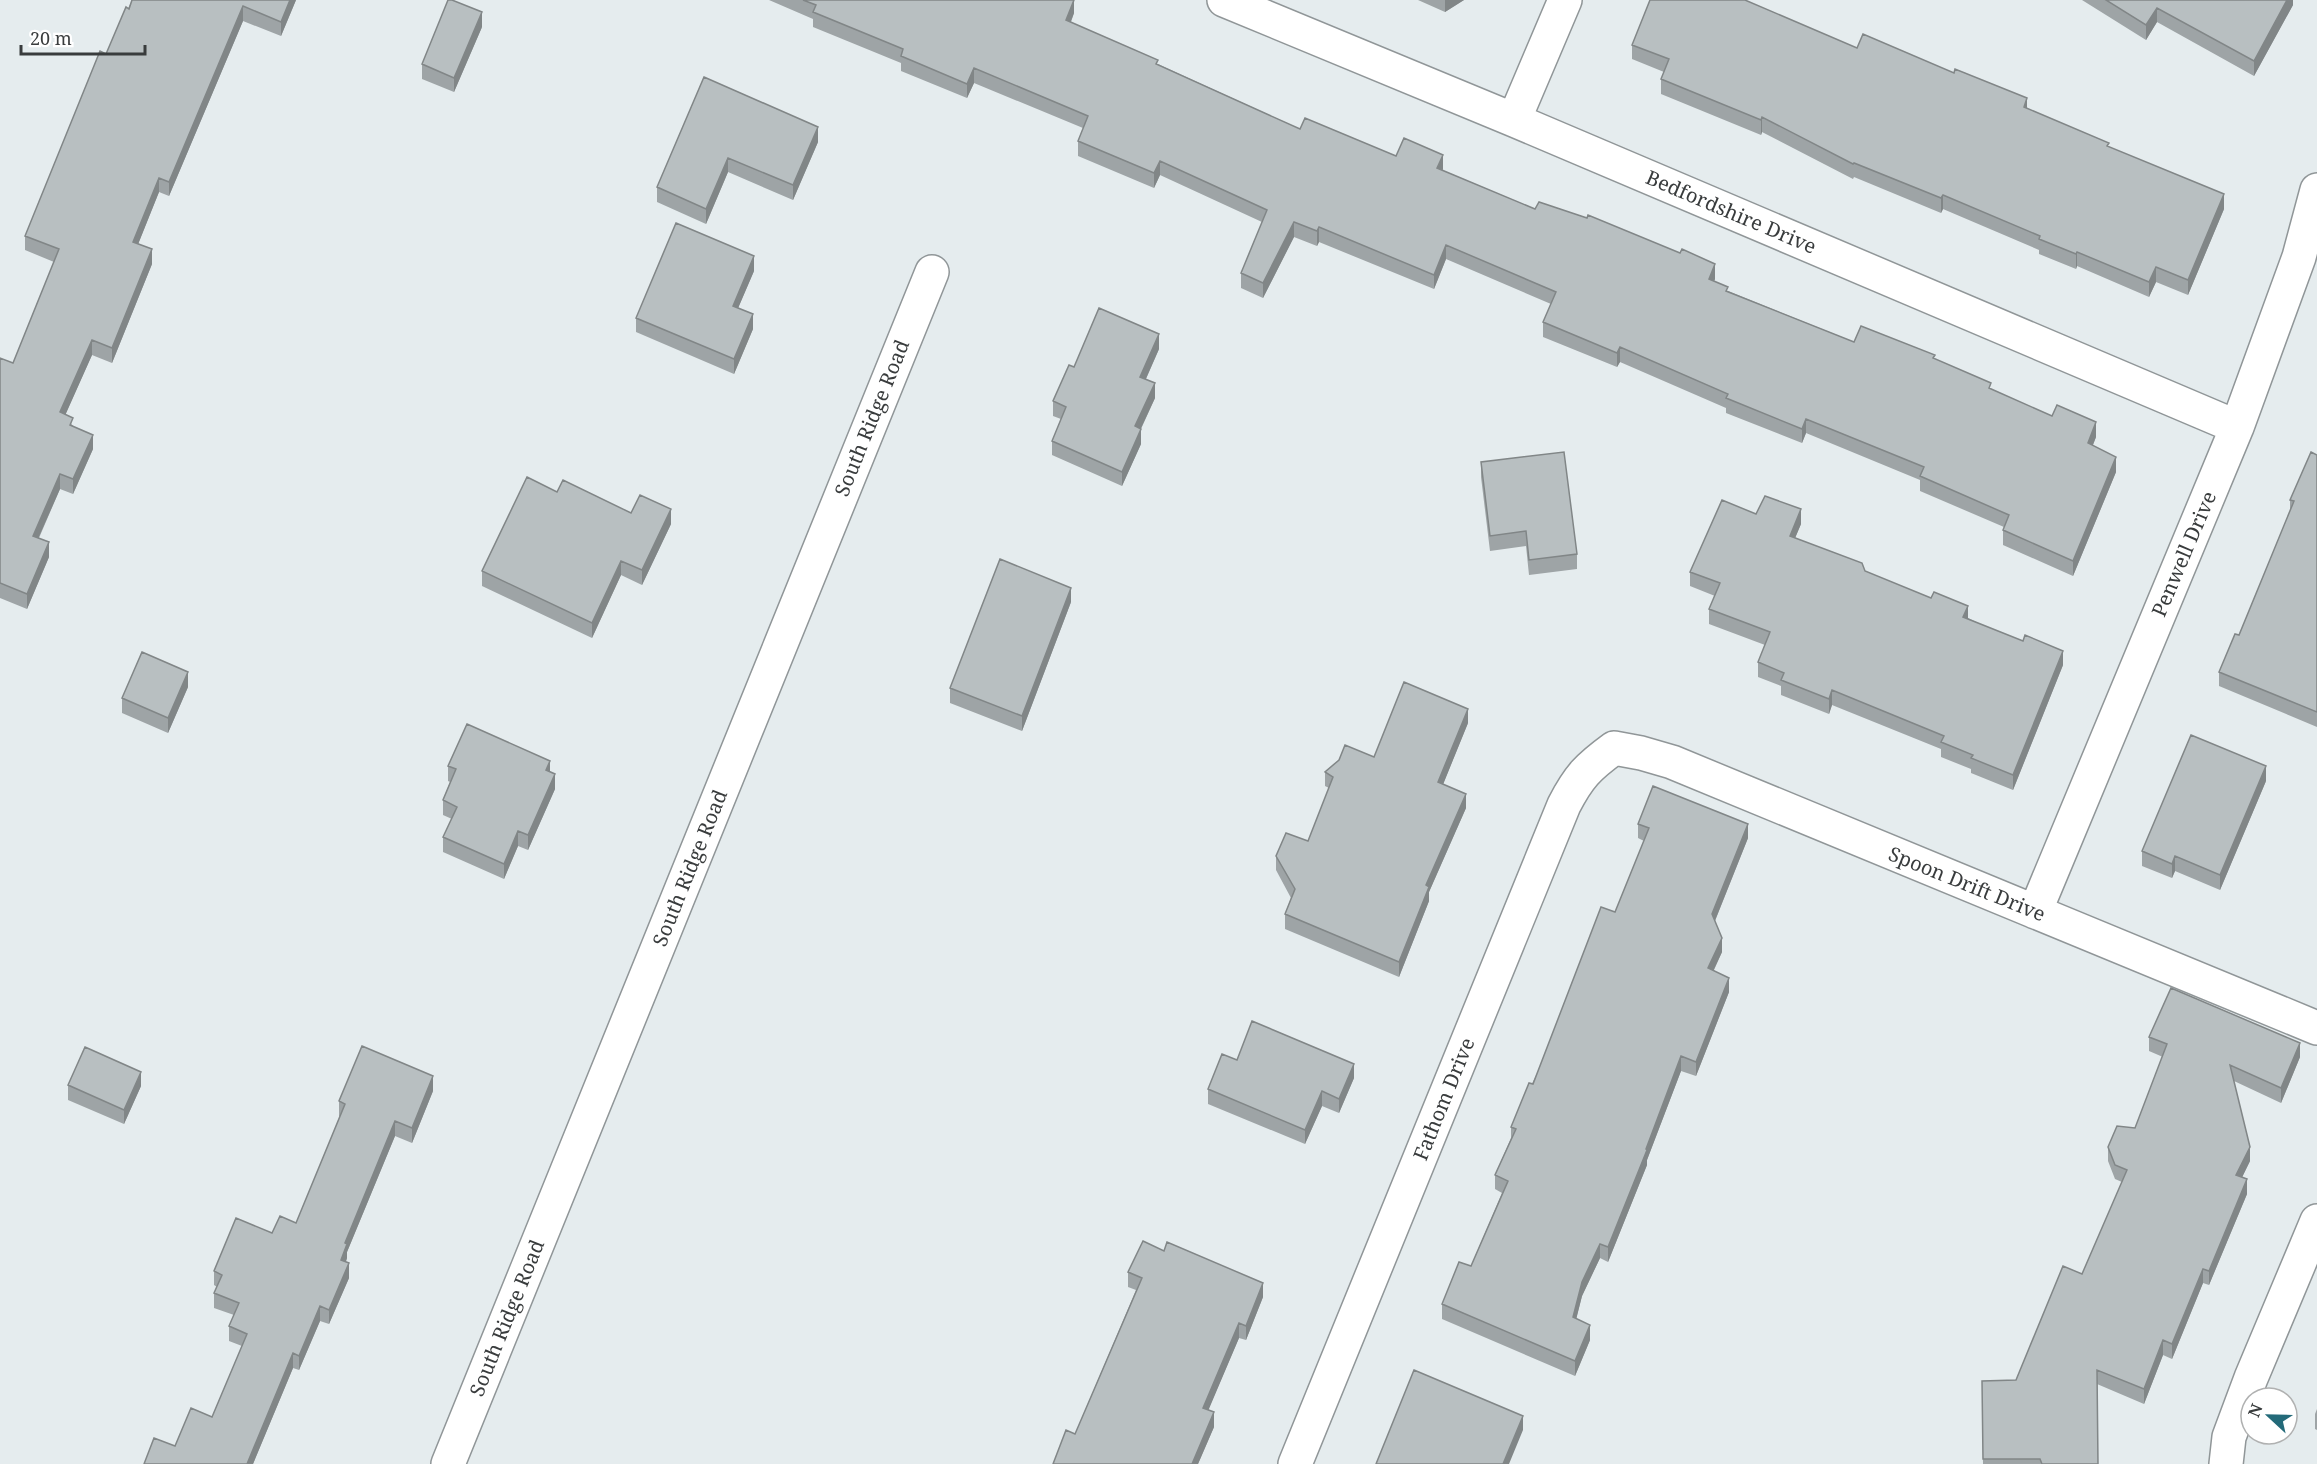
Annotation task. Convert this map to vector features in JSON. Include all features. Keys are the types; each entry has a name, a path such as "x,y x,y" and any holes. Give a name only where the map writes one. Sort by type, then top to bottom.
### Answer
{"street":[{"name":"Bedfordshire Drive","path":"1224,0 1514,120 2237,427"},
{"path":"1514,120 1564,0"},
{"name":"Penwell Drive","path":"2035,912 2237,427 2298,257 2317,190"},
{"name":"South Ridge Road","path":"448,1464 932,272"},
{"name":"Spoon Drift Drive","path":"1614,748 1672,762 2317,1028"},
{"name":"Fathom Drive","path":"1295,1464 1564,806 1573,788 1589,766 1614,748"},
{"path":"2226,1464 2229,1437 2251,1378 2317,1221"}],"building":[{"path":"132,0 290,0 281,22 243,6 169,182 159,178 133,242 152,249 112,348 92,340 60,412 73,418 70,425 93,435 73,479 60,474 33,536 49,542 27,594 0,583 0,358 13,363 59,249 25,236 100,51 106,54 126,7 129,9"},
{"path":"448,0 482,12 454,78 422,64"},
{"path":"803,0 1074,0 1066,20 1158,60 1156,64 1300,129 1305,118 1396,156 1404,138 1443,155 1437,168 1535,209 1539,202 1587,218 1588,215 1680,253 1682,249 1715,264 1709,279 1728,287 1726,291 1854,342 1861,326 1935,355 1933,358 1991,383 1989,388 2052,416 2057,405 2096,422 2088,443 2116,457 2073,561 2003,530 2009,515 1920,476 1924,467 1806,419 1802,429 1726,398 1728,394 1620,347 1617,353 1543,322 1556,292 1446,245 1434,275 1319,227 1317,231 1294,222 1263,283 1241,273 1267,210 1160,161 1154,173 1078,141 1088,116 974,68 967,84 901,56 903,49 813,12 816,5"},
{"path":"1650,0 1745,0 1857,48 1863,34 1954,73 1955,69 2027,98 2024,107 2109,143 2107,146 2224,194 2188,280 2156,267 2149,282 2039,239 2040,236 1943,195 1941,198 1853,164 1762,117 1761,120 1661,79 1669,59 1632,45"},
{"path":"2106,0 2287,0 2254,61 2157,8 2146,25"},
{"path":"704,77 818,127 793,185 728,158 706,209 657,187"},
{"path":"676,223 754,256 733,306 753,314 734,359 636,318"},
{"path":"1099,308 1159,334 1140,377 1155,383 1135,426 1141,429 1122,472 1052,441 1066,407 1053,401 1069,365 1074,367"},
{"path":"1564,452 1577,554 1529,560 1526,531 1490,536 1481,462"},
{"path":"2311,452 2317,455 2317,712 2219,672 2235,634 2239,635 2294,501 2290,500"},
{"path":"527,477 557,492 563,480 631,513 640,495 671,509 642,570 621,561 592,623 482,571"},
{"path":"1765,496 1801,509 1790,536 1862,563 1865,571 1931,598 1934,592 1968,606 1963,617 2023,641 2025,635 2063,651 2013,775 1971,758 1973,755 1941,742 1944,736 1832,690 1829,699 1781,680 1784,673 1758,662 1770,632 1709,609 1720,583 1690,572 1722,500 1756,514"},
{"path":"1000,559 1071,588 1022,716 950,688"},
{"path":"142,652 188,672 168,718 122,698"},
{"path":"1404,682 1468,709 1438,782 1466,794 1426,885 1429,887 1399,962 1285,914 1295,889 1276,856 1286,833 1308,841 1333,777 1325,772 1339,760 1345,745 1374,757"},
{"path":"467,724 550,761 546,770 555,774 528,835 518,831 504,864 443,837 457,807 443,800 456,769 448,766"},
{"path":"2191,735 2266,766 2220,875 2175,856 2172,864 2142,851"},
{"path":"1653,786 1748,824 1712,914 1722,938 1708,968 1729,978 1696,1062 1681,1056 1608,1247 1600,1244 1582,1282 1573,1317 1590,1325 1575,1361 1442,1304 1459,1262 1471,1266 1508,1181 1495,1175 1516,1129 1511,1127 1529,1083 1533,1084 1601,907 1615,912 1649,828 1638,824"},
{"path":"2171,988 2300,1043 2281,1088 2230,1065 2250,1147 2236,1175 2247,1179 2209,1271 2203,1269 2172,1344 2163,1340 2144,1389 2097,1370 2098,1464 2042,1464 2040,1459 1983,1459 1982,1381 2016,1380 2063,1266 2082,1274 2127,1170 2115,1165 2108,1147 2117,1126 2135,1128 2167,1044 2149,1037"},
{"path":"1252,1021 1354,1064 1339,1099 1322,1091 1305,1130 1208,1089 1222,1054 1237,1060"},
{"path":"362,1046 433,1076 412,1128 395,1121 345,1243 347,1244 341,1260 349,1263 329,1310 320,1306 299,1356 293,1353 247,1464 144,1464 154,1438 175,1446 191,1408 212,1417 247,1334 229,1326 239,1303 214,1293 222,1275 214,1271 236,1218 272,1233 280,1216 296,1223 345,1104 339,1101"},
{"path":"85,1047 141,1072 124,1110 68,1085"},
{"path":"1143,1241 1164,1251 1167,1242 1263,1283 1246,1326 1239,1323 1203,1408 1214,1412 1192,1464 1053,1464 1066,1430 1075,1434 1142,1278 1128,1272"},
{"path":"1414,1370 1523,1416 1503,1464 1376,1464"}]}
